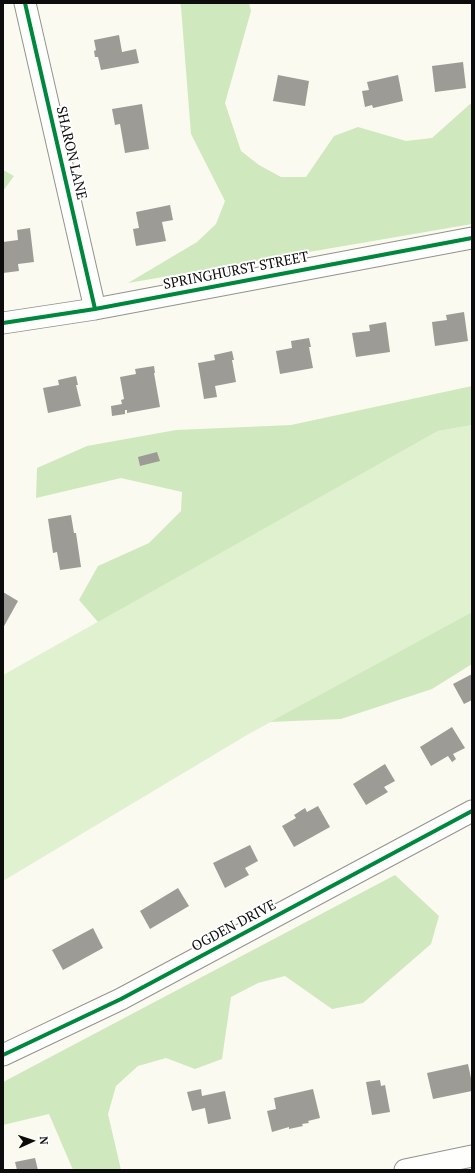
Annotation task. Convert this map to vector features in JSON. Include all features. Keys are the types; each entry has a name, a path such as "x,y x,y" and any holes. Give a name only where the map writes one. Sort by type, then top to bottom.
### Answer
{"street":[{"name":"SHARON LANE","path":"25,3 95,309"},
{"name":"SPRINGHURST STREET","path":"3,323 95,309 472,238"},
{"name":"OGDEN DRIVE","path":"3,1055 121,999 472,811"},
{"path":"405,1170 472,1156"}],"green space":[{"path":"180,3 249,3 251,11 225,103 241,151 259,165 281,177 306,177 334,136 358,127 406,141 432,138 470,104 472,104 472,224 128,283 197,242 216,224 225,201 191,134"},
{"path":"3,170 14,176 3,191"},
{"path":"472,386 472,425 438,431 98,622 79,600 98,566 149,543 181,511 182,492 121,478 36,498 37,468 87,446 176,430 291,425"},
{"path":"472,425 472,612 247,735 3,881 3,675 438,431"},
{"path":"472,612 472,664 432,689 341,719 270,722"},
{"path":"395,875 439,916 431,944 363,1003 332,1009 285,976 258,983 231,997 222,1059 195,1069 166,1058 138,1066 116,1086 108,1114 121,1170 73,1170 49,1114 3,1125 3,1083 5,1081"}],"building":[{"path":"119,35 122,52 136,49 139,63 101,70 98,57 95,57 94,51 96,50 94,40"},
{"path":"463,62 466,88 435,92 432,66"},
{"path":"278,75 309,81 305,106 273,101"},
{"path":"398,75 403,101 373,108 372,105 365,107 362,91 369,90 367,82"},
{"path":"142,104 149,149 125,153 120,124 115,125 112,109"},
{"path":"170,205 173,220 162,222 166,241 136,246 133,229 139,228 136,212"},
{"path":"30,228 34,262 18,264 19,271 3,273 3,242 18,240 17,230"},
{"path":"464,312 468,341 435,346 432,322 447,320 446,315"},
{"path":"386,322 390,352 356,357 352,333 370,331 369,325"},
{"path":"309,338 313,368 280,374 276,351 292,348 291,341"},
{"path":"232,351 236,382 215,386 217,397 204,399 198,363 215,360 214,355"},
{"path":"154,366 160,407 127,413 127,410 125,410 125,414 112,416 111,406 122,404 121,400 124,399 120,377 136,374 135,369"},
{"path":"76,376 78,385 76,385 81,406 48,413 43,388 59,385 58,380"},
{"path":"157,452 160,461 140,466 138,457"},
{"path":"71,515 74,533 76,533 81,567 60,570 57,552 53,553 48,519"},
{"path":"3,592 18,601 3,628"},
{"path":"472,674 472,700 464,704 453,684"},
{"path":"452,727 465,748 453,754 456,759 452,762 448,756 431,766 420,747"},
{"path":"385,764 395,781 384,787 388,792 366,805 353,784"},
{"path":"318,806 330,827 294,847 282,826 296,818 294,815 305,808 307,812"},
{"path":"250,845 258,861 245,868 249,875 225,888 213,863"},
{"path":"178,888 189,906 150,929 140,911"},
{"path":"93,928 103,948 63,970 52,950"},
{"path":"468,1064 472,1091 433,1099 427,1073"},
{"path":"380,1080 381,1086 385,1085 390,1112 372,1115 366,1082"},
{"path":"201,1089 202,1096 225,1091 231,1119 208,1124 205,1108 192,1111 187,1092"},
{"path":"313,1089 320,1118 308,1121 309,1123 302,1124 303,1126 289,1129 289,1127 272,1132 267,1111 276,1109 274,1098"},
{"path":"35,1158 38,1170 17,1170 15,1162"}],"cycle path":[{"path":"25,3 95,309"},
{"path":"3,323 95,309 472,238"},
{"path":"3,1055 121,999 472,811"}]}
